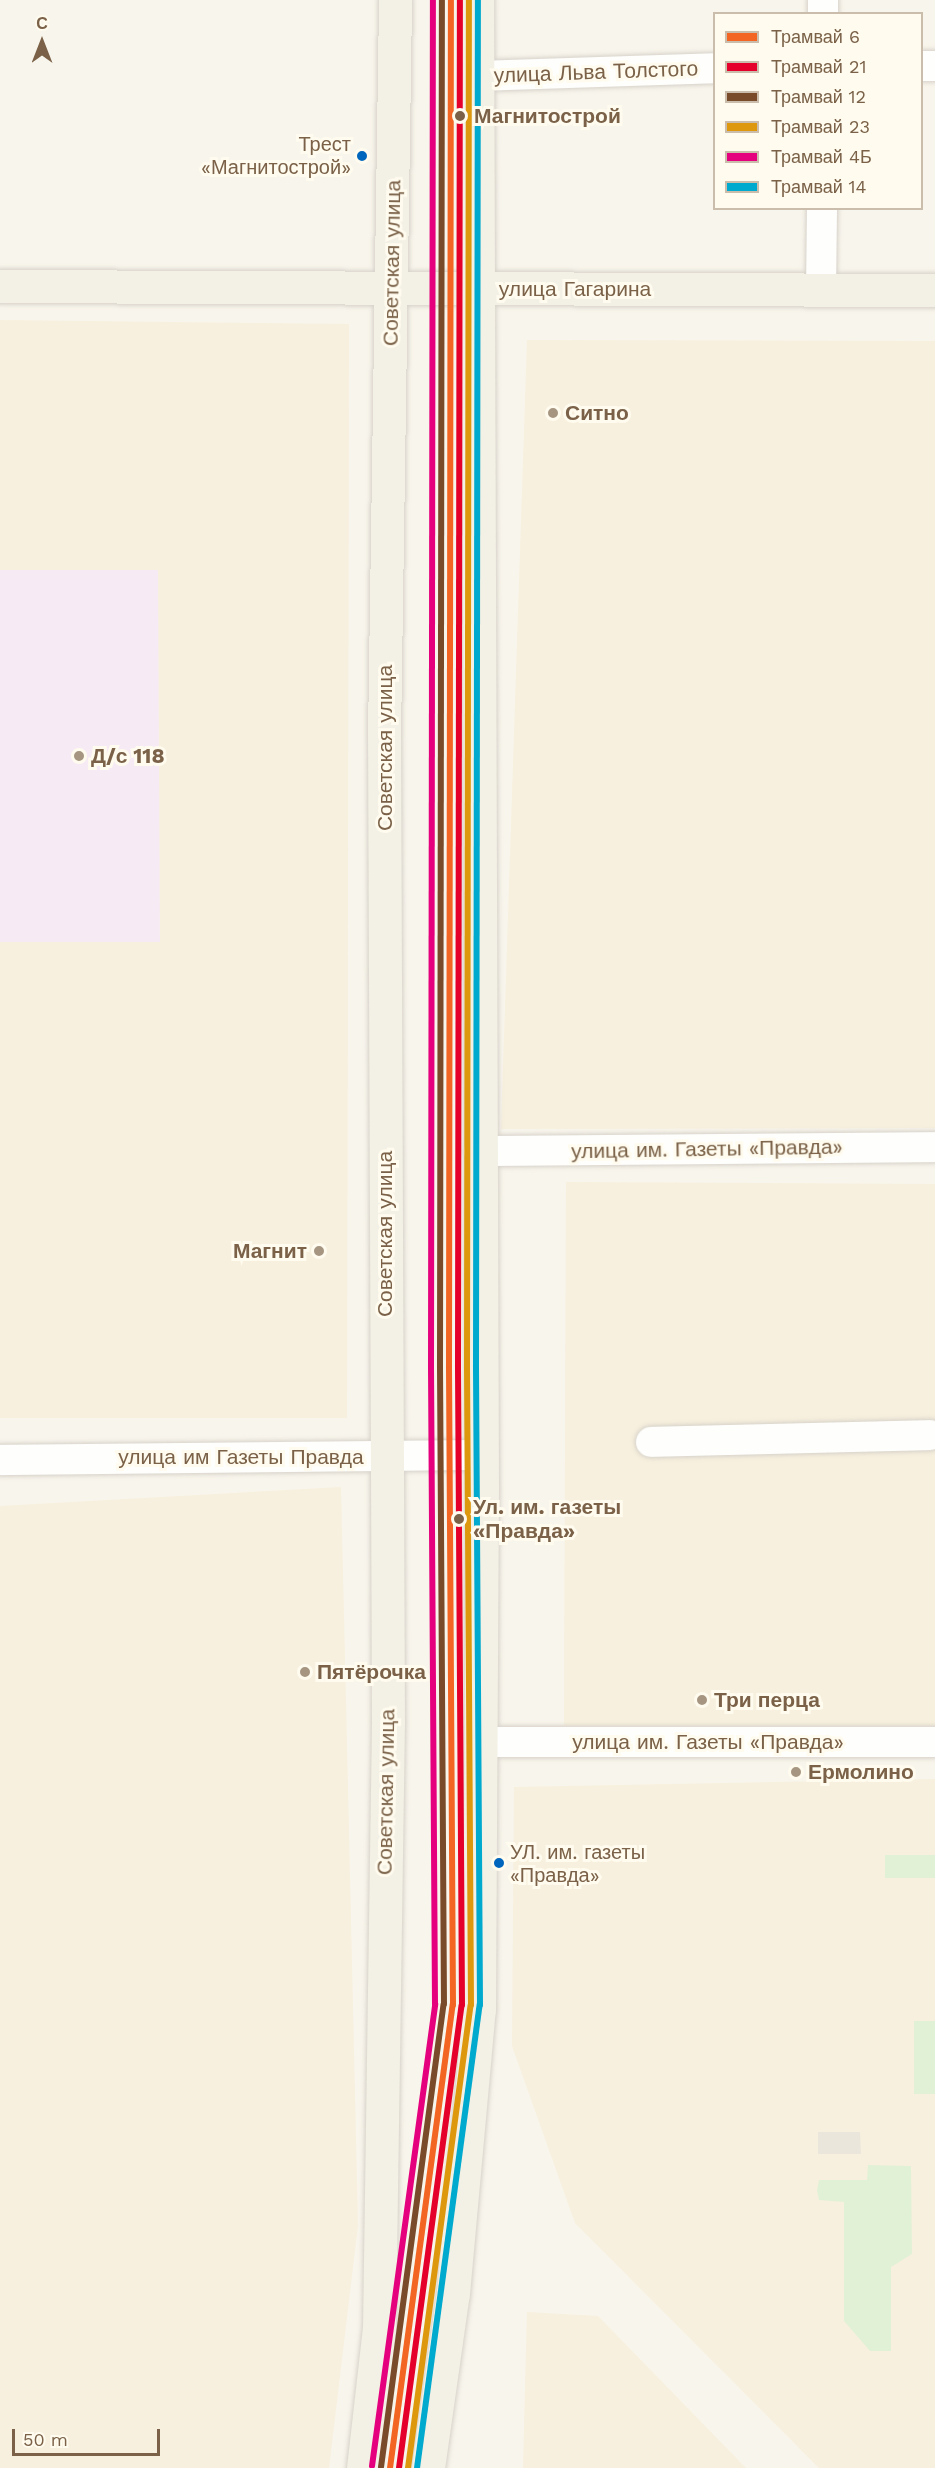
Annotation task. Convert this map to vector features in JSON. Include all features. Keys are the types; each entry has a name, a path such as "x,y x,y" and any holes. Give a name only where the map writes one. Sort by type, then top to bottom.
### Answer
{"main road":[{"name":"Советская улица","path":"363,2468 380,2328 388,1723 384,1456 384,736 393,288 395,0"},
{"path":"428,2468 453,2293 478,2039 482,1455 479,1151 477,0"},
{"name":"улица Гагарина","path":"0,286 935,290"}],"street":[{"name":"улица Льва Толстого","path":"477,76 713,68"},
{"path":"821,291 822,210"},
{"name":"улица им. Газеты «Правда»","path":"479,1151 935,1147"},
{"path":"651,1442 930,1435"},
{"name":"улица им Газеты Правда","path":"0,1460 482,1455"},
{"name":"улица им. Газеты «Правда»","path":"480,1742 935,1742"}],"shaded area":[{"path":"0,320 349,324 347,1418 0,1418"},
{"path":"527,340 935,341 935,1128 501,1129"},
{"name":"Д/с 118","path":"0,570 158,570 160,942 0,942"},
{"path":"566,1182 935,1184 935,1726 564,1726"},
{"path":"341,1487 358,2225 329,2468 0,2468 0,1506"},
{"path":"935,1779 935,2468 819,2468 575,2223 512,2046 514,1787"},
{"path":"818,2132 860,2132 861,2154 818,2154"},
{"path":"527,2312 598,2316 746,2468 523,2468"}],"green space":[{"path":"885,1855 935,1855 935,1878 885,1878"},
{"path":"914,2021 935,2021 935,2094 914,2094"},
{"path":"868,2165 911,2166 912,2254 891,2267 891,2351 870,2351 844,2321 844,2202 819,2200 817,2190 819,2180 867,2180"}],"tram line":[{"name":"4Б","path":"372,2466 435,2004 431,1365 433,0"},
{"name":"12","path":"381,2467 444,2004 440,1365 442,0"},
{"name":"6","path":"390,2468 453,2005 449,1365 451,0"},
{"name":"21","path":"399,2468 462,2005 458,1365 460,0"},
{"name":"23","path":"408,2468 471,2005 467,1365 469,0"},
{"name":"14","path":"417,2468 480,2005 476,1365 478,0"}],"place":[{"name":"Магнитострой","path":"460,116"},
{"name":"Трест «Магнитострой»","path":"362,156"},
{"name":"Ситно","path":"553,413"},
{"name":"Д/с 118","path":"79,756"},
{"name":"Магнит","path":"319,1251"},
{"name":"Ул. им. газеты «Правда»","path":"459,1519"},
{"name":"Пятёрочка","path":"305,1672"},
{"name":"Три перца","path":"702,1700"},
{"name":"Ермолино","path":"796,1772"},
{"name":"УЛ. им. газеты «Правда»","path":"499,1863"}]}
